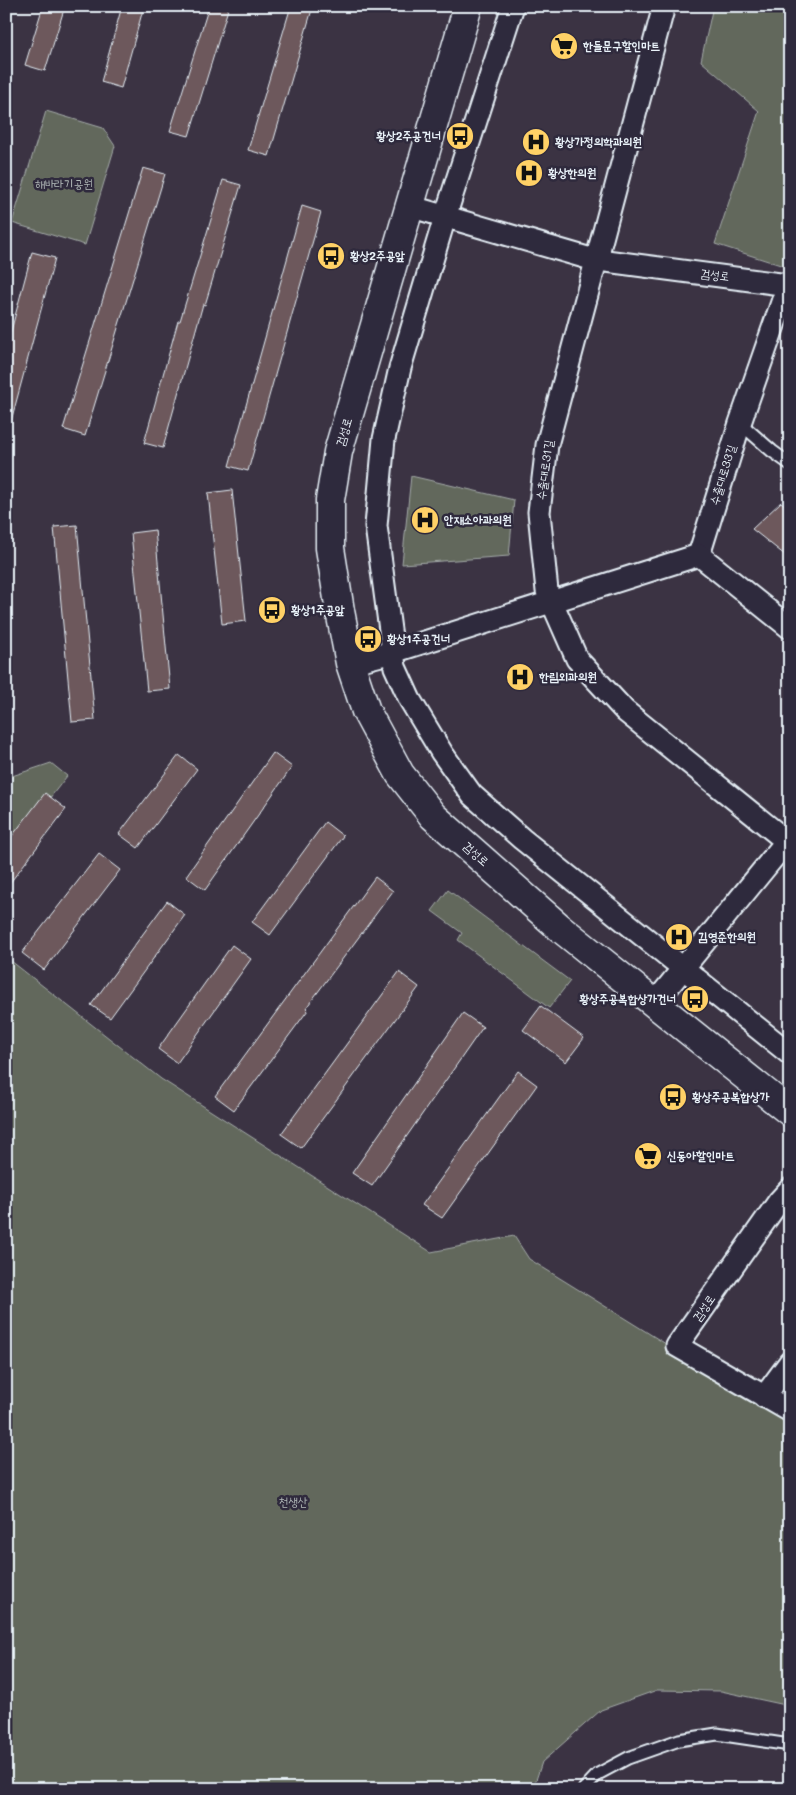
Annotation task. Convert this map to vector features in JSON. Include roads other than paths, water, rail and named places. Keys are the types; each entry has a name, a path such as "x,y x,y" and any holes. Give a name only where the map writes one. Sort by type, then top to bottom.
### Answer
{"street":[{"name":"검성로","path":"468,6 338,452 330,500 330,548 350,663 366,711 400,774 433,816 559,927 790,1112"},
{"path":"513,6 400,368 384,439 376,526 395,667 410,700 442,753 472,795 522,839 790,1054"},
{"name":"수출대로31길","path":"664,6 546,455 539,512 547,590 577,659 625,711 788,841"},
{"name":"검성로","path":"409,206 596,260 789,285"},
{"name":"수출대로33길","path":"699,555 740,423 789,285"},
{"path":"350,663 393,652 699,555 790,628"},
{"path":"654,1004 788,841"},
{"name":"검성로","path":"786,1199 677,1346 764,1397 790,1410"},
{"path":"764,1397 790,1362"}],"lane":[{"path":"740,423 772,452 790,464"},
{"path":"584,1789 598,1774 628,1758 679,1740 717,1734 790,1745"}],"place":[{"name":"한들문구할인마트","path":"564,46"},
{"name":"황상2주공건너","path":"460,136"},
{"name":"황상가정의학과의원","path":"536,142"},
{"name":"황상한의원","path":"529,173"},
{"name":"황상2주공앞","path":"331,256"},
{"name":"안재소아과의원","path":"425,520"},
{"name":"황상1주공앞","path":"272,610"},
{"name":"황상1주공건너","path":"368,639"},
{"name":"한림외과의원","path":"520,677"},
{"name":"김영준한의원","path":"679,937"},
{"name":"황상주공복합상가건너","path":"695,999"},
{"name":"황상주공복합상가","path":"673,1097"},
{"name":"신동아할인마트","path":"648,1156"}],"park label":[{"name":"해바라기공원","path":"64,184"},
{"name":"천생산","path":"293,1502"}]}
